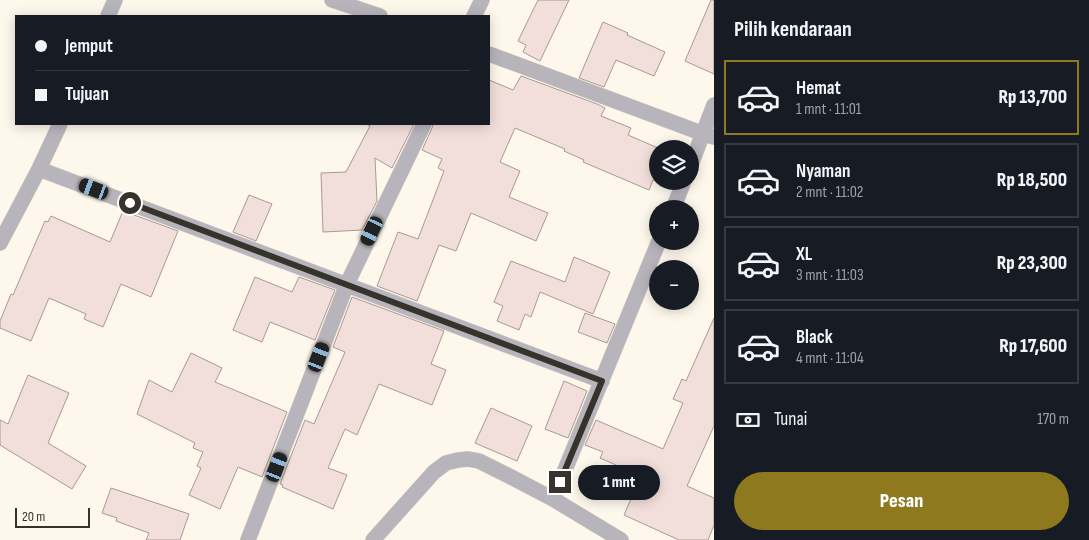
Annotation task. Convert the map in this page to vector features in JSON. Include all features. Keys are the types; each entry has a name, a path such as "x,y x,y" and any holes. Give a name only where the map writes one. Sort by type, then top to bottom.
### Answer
{"street":[{"path":"108,15 115,0"},
{"path":"332,0 377,15"},
{"path":"474,15 482,0"},
{"path":"490,54 709,135"},
{"path":"699,152 709,135 714,105"},
{"path":"0,243 60,125"},
{"path":"248,540 347,284 424,125"},
{"path":"39,169 602,381"},
{"path":"553,499 655,250"},
{"path":"373,540 434,472 446,463 468,459 478,461 553,499 621,540"}],"building":[{"path":"538,0 569,0 540,61 523,52 526,45 518,41"},
{"path":"711,0 714,0 714,74 685,61"},
{"path":"603,22 665,52 654,76 616,60 604,87 579,78"},
{"path":"521,76 605,108 601,116 631,128 628,135 649,144 649,190 583,162 584,160 564,151 565,149 515,128 500,162 520,171 509,197 548,213 536,241 471,213 456,251 439,245 417,301 377,286 398,232 418,239 444,171 438,168 442,159 422,150 433,125 490,125 490,80 513,90"},
{"path":"368,125 414,125 392,168 375,158 377,201 362,230 323,232 321,173 346,172 370,126"},
{"path":"249,195 272,204 256,241 233,232"},
{"path":"123,211 178,231 151,297 121,284 103,327 84,319 86,314 49,298 31,341 0,328 0,321 11,294 13,295 45,221 48,222 51,216 110,242"},
{"path":"574,257 610,272 593,314 540,292 531,317 525,314 519,330 497,321 503,306 494,302 511,261 565,282"},
{"path":"255,277 292,292 299,277 335,290 315,340 270,322 262,342 233,330"},
{"path":"352,297 444,331 431,364 446,370 432,405 379,384 357,435 345,429 328,468 347,475 333,509 282,487 283,485 280,484 305,420 314,424 345,352 333,347"},
{"path":"585,313 615,324 607,343 578,332"},
{"path":"714,318 714,426 687,486 714,498 714,525 708,540 679,540 624,515 641,476 600,458 603,452 585,445 596,420 663,449 683,403 673,399 682,379 686,381"},
{"path":"191,353 222,368 215,382 287,412 262,477 238,467 220,509 189,495 201,468 197,466 203,452 193,448 195,443 137,414 149,380 172,392"},
{"path":"28,375 69,393 48,443 86,466 72,489 0,445 0,420 8,424"},
{"path":"564,381 587,391 568,438 545,429"},
{"path":"491,408 532,426 517,461 475,443"},
{"path":"111,488 189,514 180,540 146,540 149,533 116,521 117,518 102,513"}],"route":[{"path":"130,203 602,381 560,482"}]}
